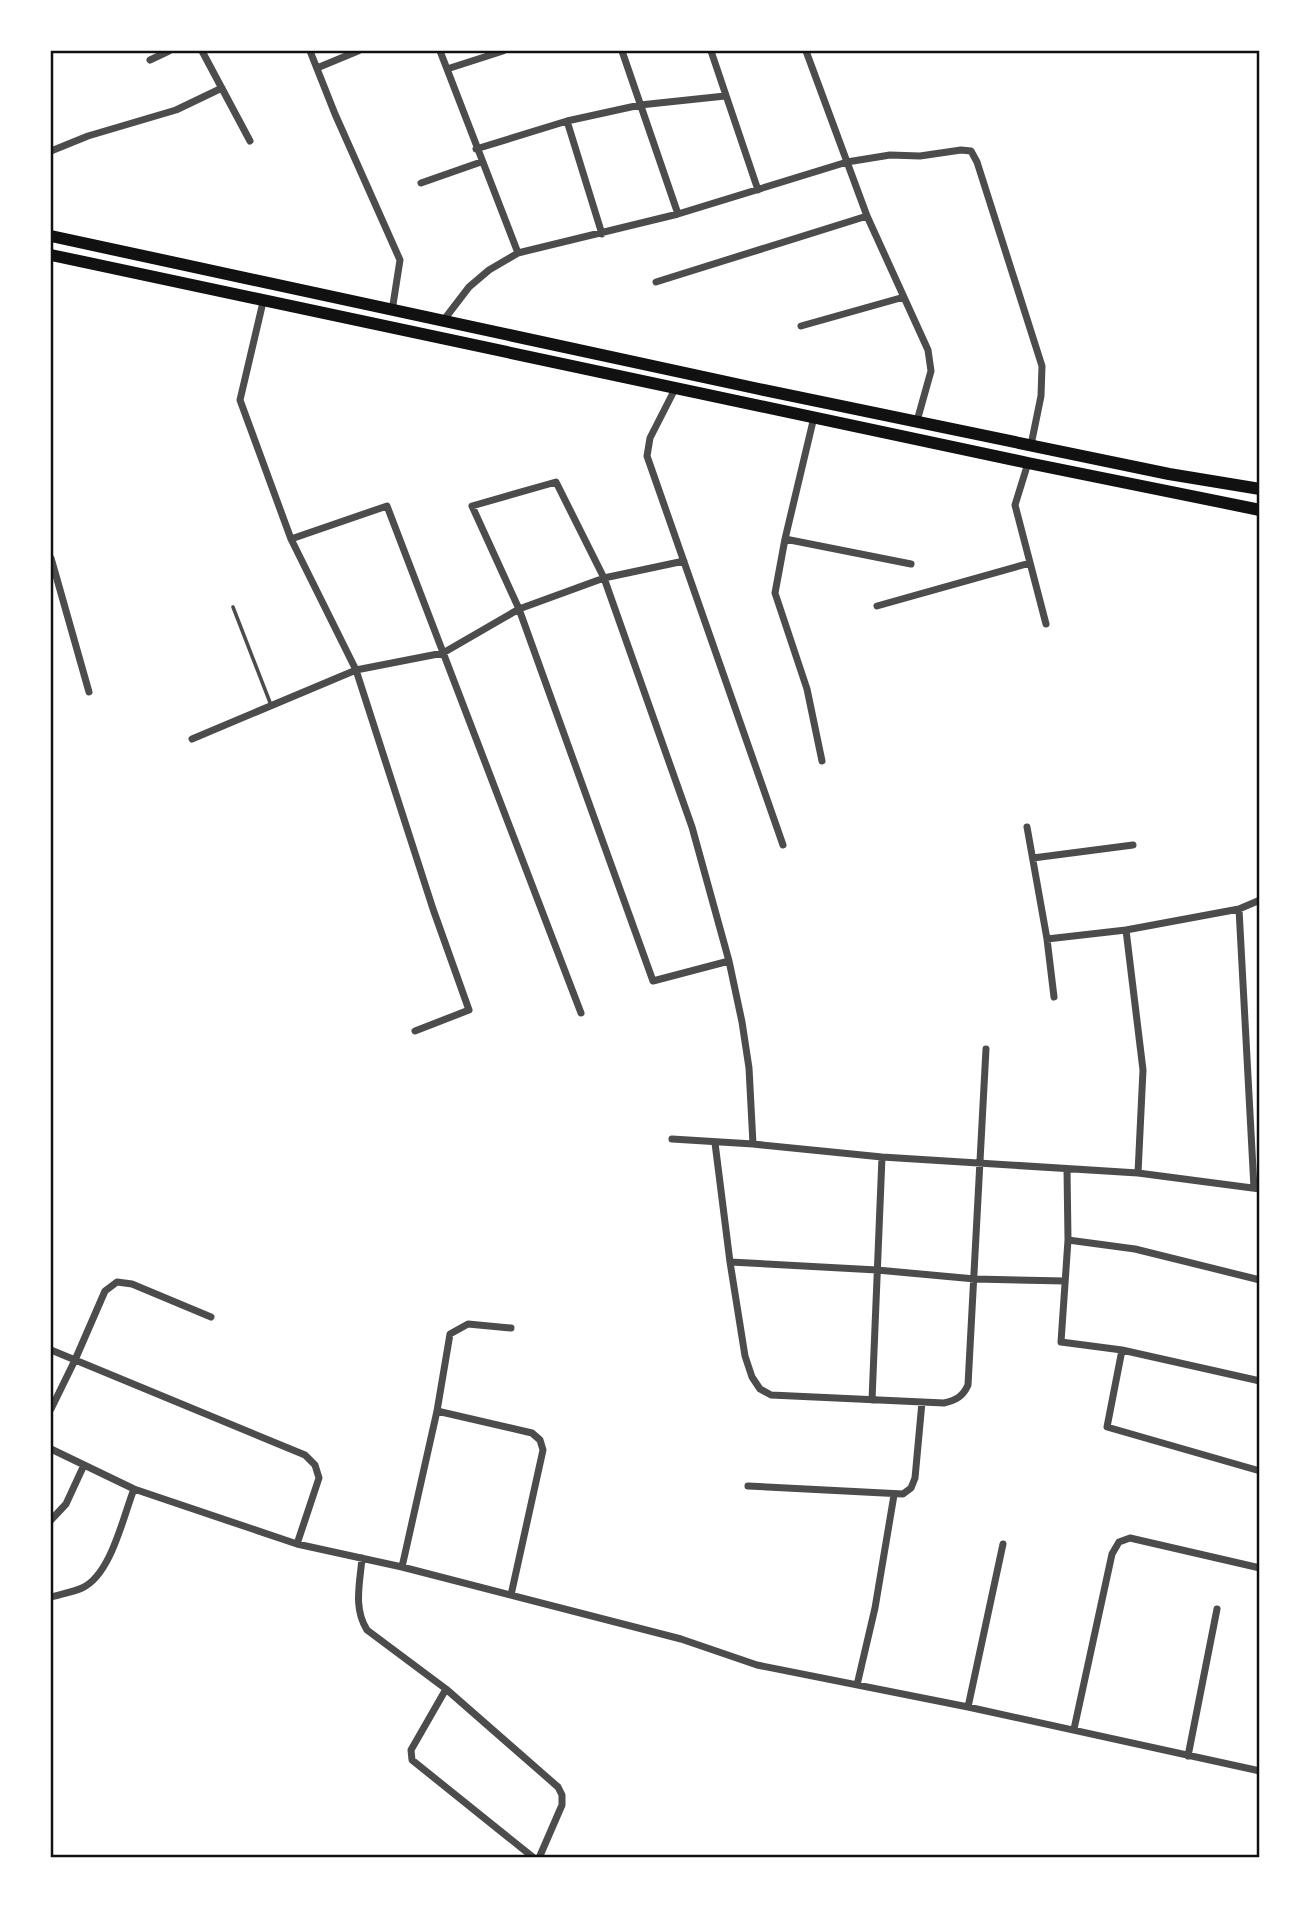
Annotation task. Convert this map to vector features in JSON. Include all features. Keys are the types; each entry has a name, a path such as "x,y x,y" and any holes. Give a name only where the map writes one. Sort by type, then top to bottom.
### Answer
{"highway":[{"path":"51,236 442,322 1168,474 1260,489"},
{"path":"51,255 263,302 1260,510"}],"street":[{"path":"150,60 169,51"},
{"path":"202,51 250,141"},
{"path":"310,51 400,260 392,311"},
{"path":"317,68 358,51"},
{"path":"440,51 518,253"},
{"path":"447,69 503,51"},
{"path":"622,51 678,214"},
{"path":"711,51 758,190"},
{"path":"806,51 867,216 928,350 931,371 917,421"},
{"path":"51,151 88,136 176,110 222,89"},
{"path":"477,149 567,121 640,105 725,96"},
{"path":"567,121 602,234"},
{"path":"442,322 469,288 489,270 518,253 678,214 847,162 890,155 920,156 971,151 977,162 1042,366 1041,396 1031,445"},
{"path":"421,183 481,162"},
{"path":"656,282 867,216"},
{"path":"801,326 904,296"},
{"path":"263,302 240,400 291,539 356,670 469,1010 415,1031"},
{"path":"676,387 650,438 647,456 783,845"},
{"path":"814,417 775,593 807,689 822,761"},
{"path":"1028,463 1015,505 1046,624"},
{"path":"729,961 653,981 519,609 472,506 556,482 604,578 692,827 729,961 749,1069 754,1144"},
{"path":"291,539 387,506 581,1013"},
{"path":"785,539 911,564"},
{"path":"51,558 89,692"},
{"path":"192,739 356,670 443,653 519,609 604,578 684,561"},
{"path":"877,606 1030,563"},
{"path":"1027,827 1047,939 1054,998"},
{"path":"1032,858 1133,845"},
{"path":"1047,939 1126,930 1239,909 1260,900"},
{"path":"672,1139 882,1157 1138,1173 1257,1189 1239,909"},
{"path":"1126,930 1143,1070 1138,1173"},
{"path":"715,1143 745,1356 752,1377 760,1389 771,1395 944,1403 954,1401 963,1395 968,1385 982,1163 986,1049"},
{"path":"872,1400 882,1157"},
{"path":"1068,1169 1068,1240 1061,1342 1122,1350 1260,1381"},
{"path":"1068,1240 1135,1249 1260,1280"},
{"path":"730,1262 877,1270 975,1279 1065,1281"},
{"path":"51,1409 105,1291 117,1282 132,1284 211,1317"},
{"path":"402,1567 450,1334 458,1327 468,1324 511,1328"},
{"path":"51,1350 305,1455 314,1465 319,1478 297,1544"},
{"path":"1122,1350 1107,1427 1260,1471"},
{"path":"748,1486 903,1494 911,1488 915,1478 922,1402"},
{"path":"436,1411 532,1433 540,1440 543,1450 511,1595"},
{"path":"51,1449 134,1489 297,1544 402,1567 681,1639 757,1665 1074,1729 1260,1771"},
{"path":"51,1520 66,1503 84,1465"},
{"path":"51,1597 83,1588 98,1577 107,1563 134,1489"},
{"path":"857,1685 875,1608 894,1495"},
{"path":"1074,1729 1112,1553 1119,1542 1130,1538 1260,1569"},
{"path":"968,1707 1003,1544"},
{"path":"362,1558 358,1605 359,1618 367,1630 446,1689 558,1787 562,1795 562,1805 539,1858"},
{"path":"1188,1756 1217,1609"},
{"path":"446,1689 411,1751 412,1760 534,1858"}],"lane":[{"path":"233,607 271,705"}]}
